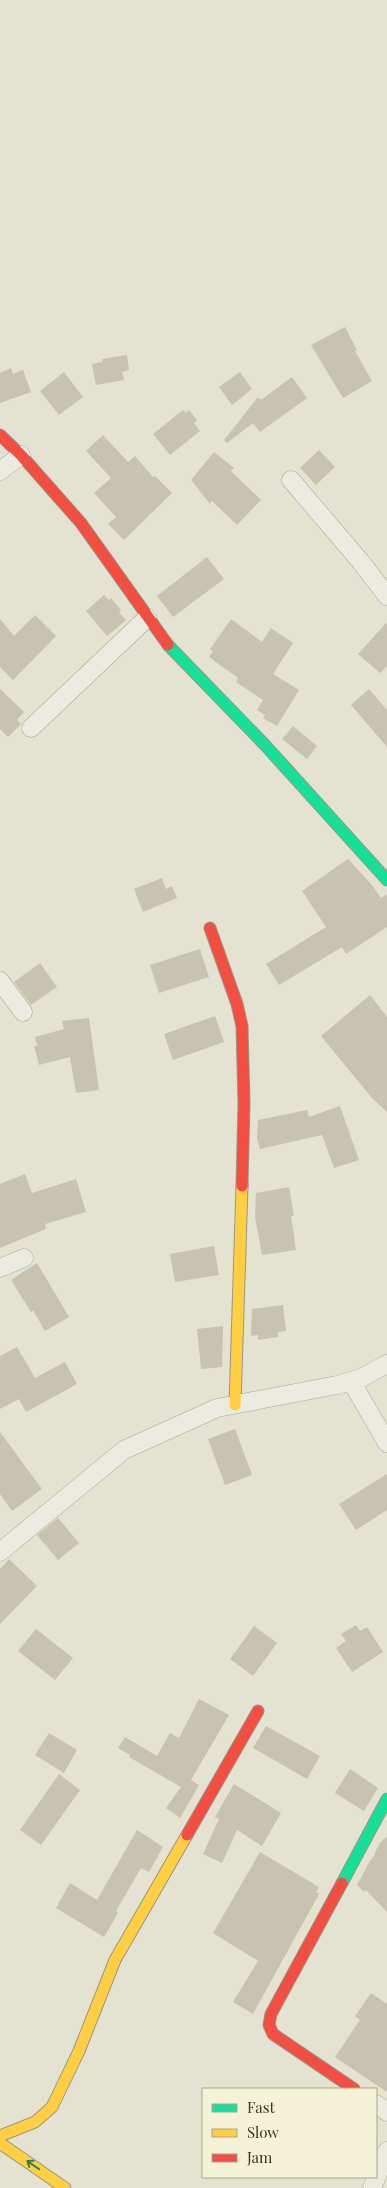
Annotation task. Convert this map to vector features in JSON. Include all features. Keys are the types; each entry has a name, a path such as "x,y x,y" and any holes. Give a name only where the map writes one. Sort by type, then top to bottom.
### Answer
{"main road":[{"path":"0,435 21,455 81,523 170,648 265,745 387,880"},
{"path":"210,928 237,1004 242,1026 244,1103 235,1405"},
{"path":"0,2136 34,2122 44,2116 52,2107 79,2051 116,1960 258,1711"},
{"path":"353,2088 273,2034 270,2025 271,2014 387,1799"},
{"path":"0,2143 65,2188"}],"street":[{"path":"0,471 21,455"},
{"path":"291,480 361,562 387,596"},
{"path":"31,728 147,618"},
{"path":"0,981 23,1012"},
{"path":"0,1268 24,1258"},
{"path":"0,1552 124,1450 216,1408 351,1381 361,1378 387,1364"},
{"path":"351,1381 387,1442"},
{"path":"377,2176 387,2151"}],"building":[{"path":"345,327 357,350 355,351 372,381 343,398 311,345"},
{"path":"127,355 129,370 122,372 124,380 96,385 92,364 102,362 102,359"},
{"path":"11,368 13,374 23,370 31,392 0,403 0,373"},
{"path":"64,372 83,397 59,415 40,391"},
{"path":"240,372 252,389 232,405 219,387"},
{"path":"292,377 307,398 260,432 253,423 227,443 224,440 258,397 261,400"},
{"path":"183,410 186,413 189,410 197,420 194,423 200,431 170,455 153,434"},
{"path":"103,435 128,462 135,456 153,477 155,476 172,493 124,540 108,524 116,517 94,493 111,478 86,451"},
{"path":"319,450 335,467 316,485 300,468"},
{"path":"214,452 234,468 231,471 261,500 237,525 212,501 210,504 191,480"},
{"path":"207,557 224,579 173,617 157,596"},
{"path":"104,595 109,600 111,598 121,610 119,612 126,620 107,636 86,611"},
{"path":"35,615 56,636 13,680 0,667 0,619 14,636"},
{"path":"231,619 262,642 271,628 293,643 273,674 299,690 277,726 263,718 265,715 257,710 263,700 236,682 238,678 209,657 213,651 210,649"},
{"path":"387,622 387,666 380,673 358,654"},
{"path":"0,689 24,712 17,720 21,724 8,737 0,729"},
{"path":"369,689 387,710 387,747 351,705"},
{"path":"293,726 317,746 307,759 282,739"},
{"path":"348,859 381,898 387,894 387,927 346,954 342,947 279,985 266,964 326,927 302,891"},
{"path":"162,878 166,889 172,886 177,898 143,912 134,889"},
{"path":"200,949 209,977 159,993 150,965"},
{"path":"40,963 57,987 31,1005 14,982"},
{"path":"370,995 387,1017 387,1112 372,1098 321,1036"},
{"path":"215,1016 224,1042 173,1060 164,1034"},
{"path":"89,1018 99,1090 76,1093 70,1057 39,1065 34,1046 37,1046 35,1037 64,1029 62,1021"},
{"path":"340,1106 359,1160 334,1168 322,1135 260,1149 257,1138 258,1120 307,1110 309,1117"},
{"path":"25,1174 32,1193 76,1179 86,1212 45,1224 46,1229 0,1248 0,1184"},
{"path":"289,1187 294,1216 291,1216 296,1250 262,1255 255,1217 256,1193"},
{"path":"214,1246 219,1275 175,1282 170,1254"},
{"path":"37,1263 69,1317 45,1331 33,1310 31,1312 11,1280"},
{"path":"283,1305 286,1331 278,1332 278,1337 258,1340 258,1335 251,1336 252,1309"},
{"path":"223,1326 222,1367 201,1369 197,1329"},
{"path":"17,1347 35,1378 65,1362 77,1384 26,1412 19,1399 0,1409 0,1356"},
{"path":"235,1429 252,1475 225,1485 208,1439"},
{"path":"0,1432 42,1489 12,1511 0,1494"},
{"path":"387,1474 387,1510 356,1530 339,1504"},
{"path":"58,1518 79,1543 58,1560 37,1535"},
{"path":"9,1559 37,1586 0,1624 0,1569"},
{"path":"356,1625 360,1631 367,1627 383,1652 352,1672 336,1648 346,1641 341,1634"},
{"path":"254,1626 277,1643 253,1676 230,1659"},
{"path":"36,1629 73,1658 55,1680 18,1651"},
{"path":"199,1699 229,1715 191,1780 199,1785 180,1818 166,1808 181,1787 129,1757 130,1755 118,1748 125,1737 157,1756 170,1733 179,1738"},
{"path":"266,1726 320,1756 307,1779 253,1748"},
{"path":"49,1733 77,1750 64,1773 35,1755"},
{"path":"350,1769 378,1788 364,1811 335,1793"},
{"path":"59,1774 80,1790 41,1845 20,1830"},
{"path":"234,1784 281,1813 262,1846 237,1830 222,1863 203,1854 219,1819 215,1817"},
{"path":"137,1830 163,1847 149,1872 141,1868 116,1911 118,1913 104,1937 56,1908 70,1883 97,1900"},
{"path":"387,1836 387,1912 366,1890 364,1892 357,1885 380,1843"},
{"path":"260,1852 319,1887 316,1892 319,1894 253,2014 233,2002 258,1961 213,1933"},
{"path":"371,1993 387,2004 387,2092 335,2057 360,2020 355,2016"}],"traffic: fast":[{"path":"168,645 265,745 387,880"},
{"path":"342,1883 387,1799"}],"traffic: slow":[{"path":"235,1405 242,1186"},
{"path":"0,2136 35,2122 52,2107 79,2051 115,1960 187,1835"},
{"path":"0,2143 65,2188"}],"traffic: jam":[{"path":"0,435 21,455 81,523 168,645"},
{"path":"210,928 237,1004 242,1026 244,1103 242,1186"},
{"path":"187,1835 258,1711"},
{"path":"342,1883 271,2014 269,2025 273,2034 353,2088"}]}
